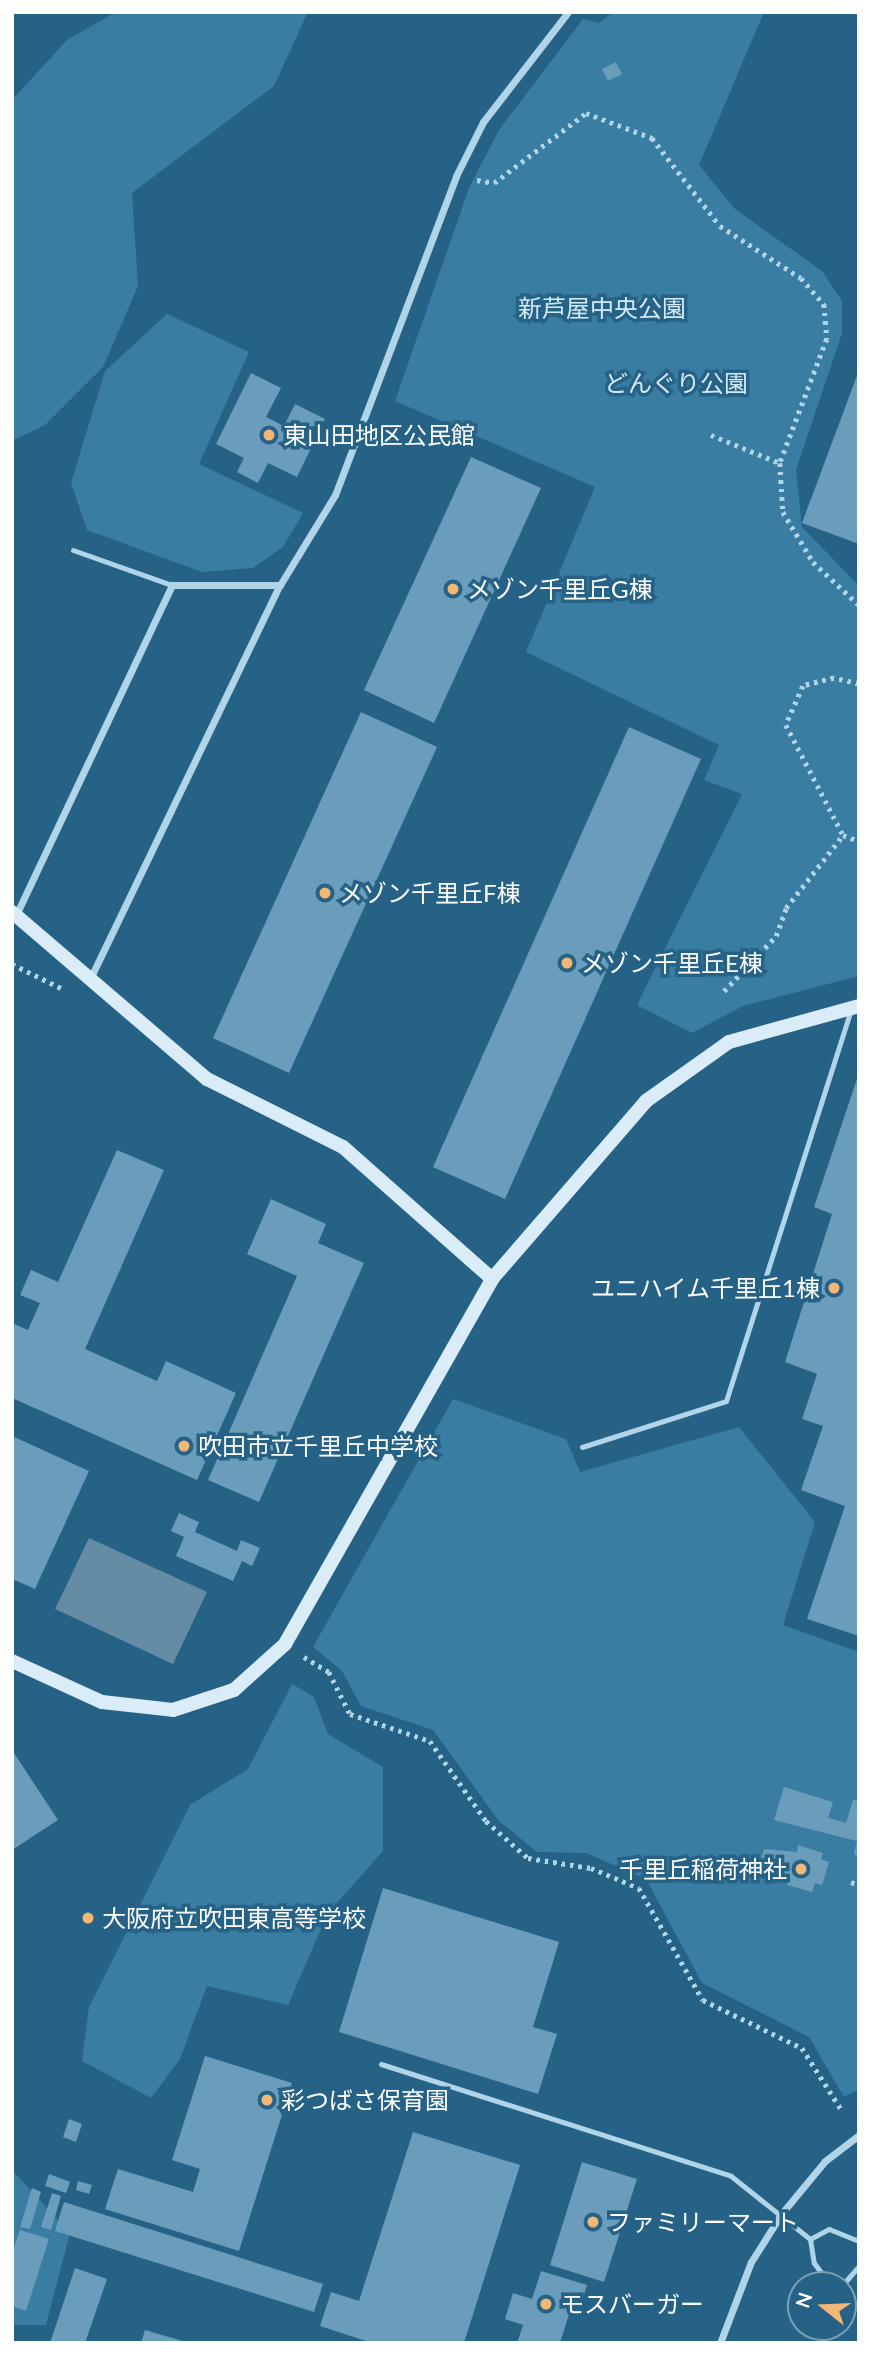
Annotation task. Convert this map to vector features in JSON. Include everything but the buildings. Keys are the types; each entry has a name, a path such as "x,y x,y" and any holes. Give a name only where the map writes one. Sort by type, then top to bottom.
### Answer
{"street":[{"path":"89,981 280,585 335,495 456,176 483,122 568,12"},
{"path":"280,585 172,585 14,914 89,981 207,1079 343,1147 492,1279"},
{"path":"12,1661 102,1702 173,1710 234,1690 285,1644 492,1279 646,1101 729,1042 855,1007"},
{"path":"720,2343 751,2262 782,2213 825,2161 859,2134"}],"lane":[{"path":"73,550 172,585"},
{"path":"582,1447 726,1401 855,1007"},
{"path":"381,2064 731,2176 782,2213 810,2239 814,2263 829,2283 845,2282 859,2266"},
{"path":"810,2239 829,2229 859,2241"}],"path":[{"path":"456,176 494,183 586,113 653,138 720,226 801,278 824,303 827,339 780,463 783,512 813,562 859,605"},
{"path":"711,435 780,463"},
{"path":"859,684 834,678 803,686 786,725 843,835 859,841"},
{"path":"724,991 776,936 786,908 843,835"},
{"path":"301,1655 329,1671 350,1714 430,1741 486,1821 528,1858 591,1868 639,1888 703,2000 802,2048 843,2112"},
{"path":"851,1882 859,1885"}],"green space":[{"path":"116,12 308,12 274,86 132,193 138,286 103,367 45,425 12,441 12,100 67,40"},
{"name":"新芦屋中央公園","path":"613,12 764,12 699,165 735,209 822,271 842,301 842,333 796,470 802,527 859,586 859,976 743,1006 692,1033 637,1005 742,794 704,780 719,745 526,652 595,487 395,401 469,188 499,130 583,19 599,23"},
{"path":"167,314 249,352 199,464 303,513 283,547 253,568 202,572 87,530 71,483 105,371"},
{"path":"453,1399 566,1439 580,1472 739,1427 815,1522 783,1625 859,1652 859,2089 844,2097 809,2037 702,1983 646,1879 586,1853 537,1852 499,1821 433,1730 361,1706 342,1671 313,1647"},
{"path":"292,1684 314,1697 328,1734 383,1767 383,1851 328,1913 288,2005 207,1986 180,2059 151,2098 82,2061 89,2007 190,1805 248,1769"},
{"path":"12,2170 70,2233 46,2325 12,2325"}],"shaded area":[{"path":"89,1538 207,1592 173,1664 55,1609"}],"place":[{"name":"東山田地区公民館","path":"269,435"},
{"name":"メゾン千里丘G棟","path":"453,589"},
{"name":"メゾン千里丘F棟","path":"325,893"},
{"name":"メゾン千里丘E棟","path":"567,963"},
{"name":"ユニハイム千里丘1棟","path":"834,1288"},
{"name":"吹田市立千里丘中学校","path":"184,1446"},
{"name":"千里丘稲荷神社","path":"801,1869"},
{"name":"大阪府立吹田東高等学校","path":"88,1918"},
{"name":"彩つばさ保育園","path":"267,2100"},
{"name":"ファミリーマート","path":"593,2222"},
{"name":"モスバーガー","path":"546,2304"}],"park label":[{"name":"どんぐり公園","path":"676,383"}]}
